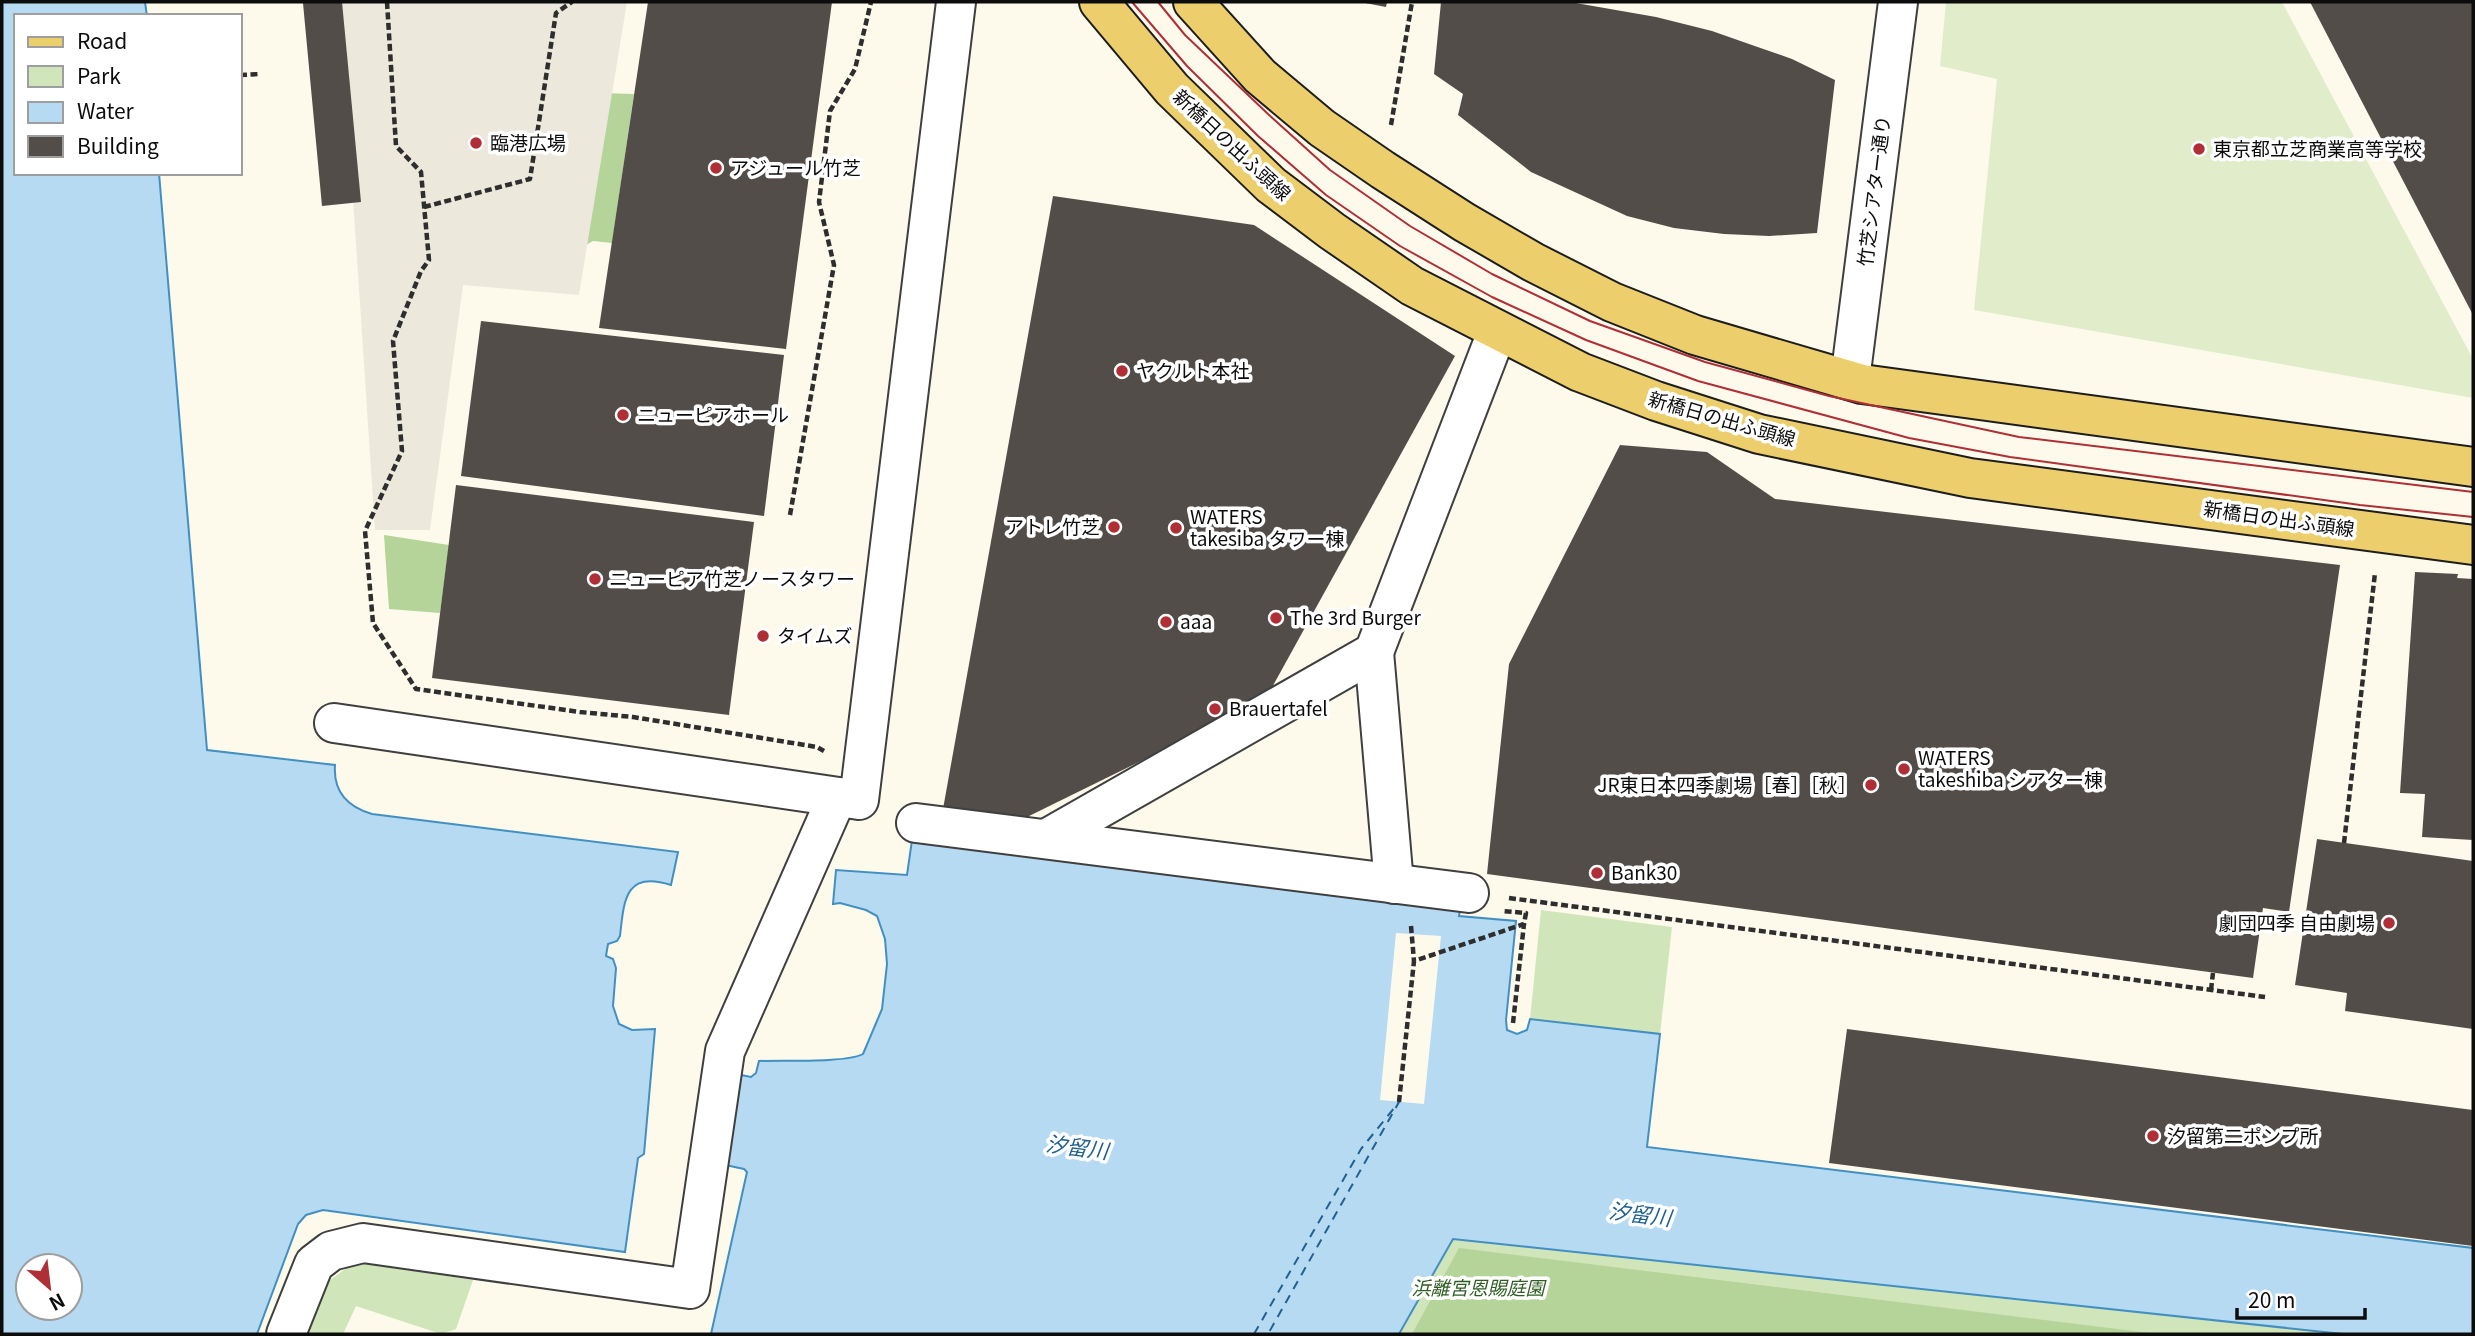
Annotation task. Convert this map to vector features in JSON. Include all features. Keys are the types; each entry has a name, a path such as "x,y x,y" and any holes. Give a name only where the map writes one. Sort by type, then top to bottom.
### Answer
{"main road":[{"name":"新橋日の出ふ頭線","path":"1099,2 1172,89 1271,186 1412,286 1580,372 1656,401 1759,434 1970,478 2473,545"},
{"path":"1194,2 1260,76 1322,128 1383,170 1475,229 1533,262 1612,302 1695,335 1876,386 2473,467"}],"street":[{"path":"334,723 859,800 956,2"},
{"name":"竹芝シアター通り","path":"1850,380 1898,2"},
{"path":"1394,884 1374,652 1493,345"},
{"path":"1046,839 1374,652"},
{"path":"286,1334 314,1264 331,1251 363,1243 690,1289 725,1051 837,797"},
{"path":"916,823 1469,893"}],"path":[{"path":"387,2 396,146 421,172 429,260 421,271 393,341 402,451 365,531 373,623 416,689 633,717"},
{"path":"424,207 530,179 556,13 572,2"},
{"path":"790,516 834,265 819,202 830,111 855,69 871,2"},
{"path":"1389,136 1412,2"},
{"path":"242,75 260,74"},
{"path":"2344,843 2376,564"},
{"path":"1513,1023 1526,913 1468,907 1469,893 2265,997"},
{"path":"1414,961 1524,924"},
{"path":"1399,1102 1414,961 1410,934"},
{"path":"2211,990 2213,973"}],"green space":[{"name":"東京都立芝商業高等学校","path":"1946,2 2282,2 2473,359 2473,398 1974,310 1997,79 1940,66"},
{"path":"599,93 634,94 612,243 593,241 584,246"},
{"path":"384,535 449,545 440,613 389,609"},
{"path":"1541,910 1672,927 1660,1034 1530,1019"},
{"name":"浜離宮恩賜庭園","path":"1452,1239 2343,1334 1399,1334"},
{"name":"浜離宮恩賜庭園","path":"1459,1248 2158,1334 1412,1334"},
{"path":"355,1262 473,1280 456,1329 441,1334 356,1306 343,1334 308,1334 326,1283"}],"shaded area":[{"name":"臨港広場","path":"340,2 627,2 579,295 463,285 430,530 375,530"}],"water":[{"path":"2,2 145,2 147,14 14,14 14,175 159,175 207,750 335,765 339,791 349,803 372,814 678,852 671,885 656,881 644,882 630,891 623,911 620,936 617,941 608,944 606,956 613,959 616,968 613,1006 619,1024 632,1030 655,1029 644,1154 638,1158 625,1252 323,1210 306,1215 298,1224 257,1334 2,1334"},
{"name":"汐留川","path":"912,840 1461,903 1459,916 1516,921 1507,1030 1517,1034 1527,1030 1530,1019 1660,1034 1647,1147 2473,1248 2473,1334 2343,1334 1453,1239 1399,1334 711,1334 747,1172 725,1165 736,1074 751,1077 756,1073 759,1061 829,1060 863,1054 882,1009 887,964 885,939 877,916 866,910 840,903 833,904 836,870 907,875"}],"pier":[{"path":"1396,933 1441,936 1424,1104 1380,1100"}],"building":[{"path":"342,2 361,202 322,206 303,3"},
{"name":"アジュール竹芝","path":"648,2 832,2 786,349 599,328"},
{"path":"1360,2 1387,2 1386,7"},
{"path":"1441,2 1570,2 1656,17 1712,31 1792,59 1835,80 1817,233 1769,236 1674,228 1627,216 1531,172 1458,115 1463,94 1434,74"},
{"path":"2310,2 2473,2 2473,315"},
{"name":"WATERS takesiba タワー棟","path":"1053,196 1254,225 1455,356 1265,700 1023,819 943,809"},
{"name":"ニューピアホール","path":"481,321 784,355 764,516 461,476"},
{"name":"WATERS takeshiba シアター棟","path":"1620,445 1707,452 1775,499 2340,565 2289,912 2263,908 2253,978 1487,874 1509,664"},
{"name":"ニューピア竹芝ノースタワー","path":"456,485 754,522 729,715 432,678"},
{"path":"2415,572 2458,574 2457,578 2473,579 2473,840 2422,837 2425,794 2400,793"},
{"name":"劇団四季 自由劇場","path":"2317,839 2473,861 2473,1029 2345,1011 2347,993 2295,985"},
{"name":"汐留第二ポンプ所","path":"1847,1029 2473,1110 2473,1246 1829,1163"}],"ferry route":[{"path":"1254,1334 1361,1149 1399,1102 1268,1334"}],"tram line":[{"path":"1132,2 1187,66 1258,136 1326,195 1400,246 1492,297 1586,340 1698,381 1909,438 2010,457 2360,505 2473,517"},
{"path":"1158,2 1185,35 1330,170 1410,226 1492,274 1590,321 1705,362 1829,396 2019,437 2473,492"}],"place":[{"name":"臨港広場","path":"476,143"},
{"name":"東京都立芝商業高等学校","path":"2199,149"},
{"name":"アジュール竹芝","path":"716,168"},
{"name":"ヤクルト本社","path":"1122,371"},
{"name":"ニューピアホール","path":"623,415"},
{"name":"アトレ竹芝","path":"1114,527"},
{"name":"WATERS takesiba タワー棟","path":"1176,528"},
{"name":"ニューピア竹芝ノースタワー","path":"595,579"},
{"name":"The 3rd Burger","path":"1276,618"},
{"name":"aaa","path":"1166,622"},
{"name":"タイムズ","path":"763,636"},
{"name":"Brauertafel","path":"1215,709"},
{"name":"WATERS takeshiba シアター棟","path":"1904,769"},
{"name":"JR東日本四季劇場［春］［秋］","path":"1871,785"},
{"name":"Bank30","path":"1597,873"},
{"name":"劇団四季 自由劇場","path":"2389,923"},
{"name":"汐留第二ポンプ所","path":"2153,1136"}]}
